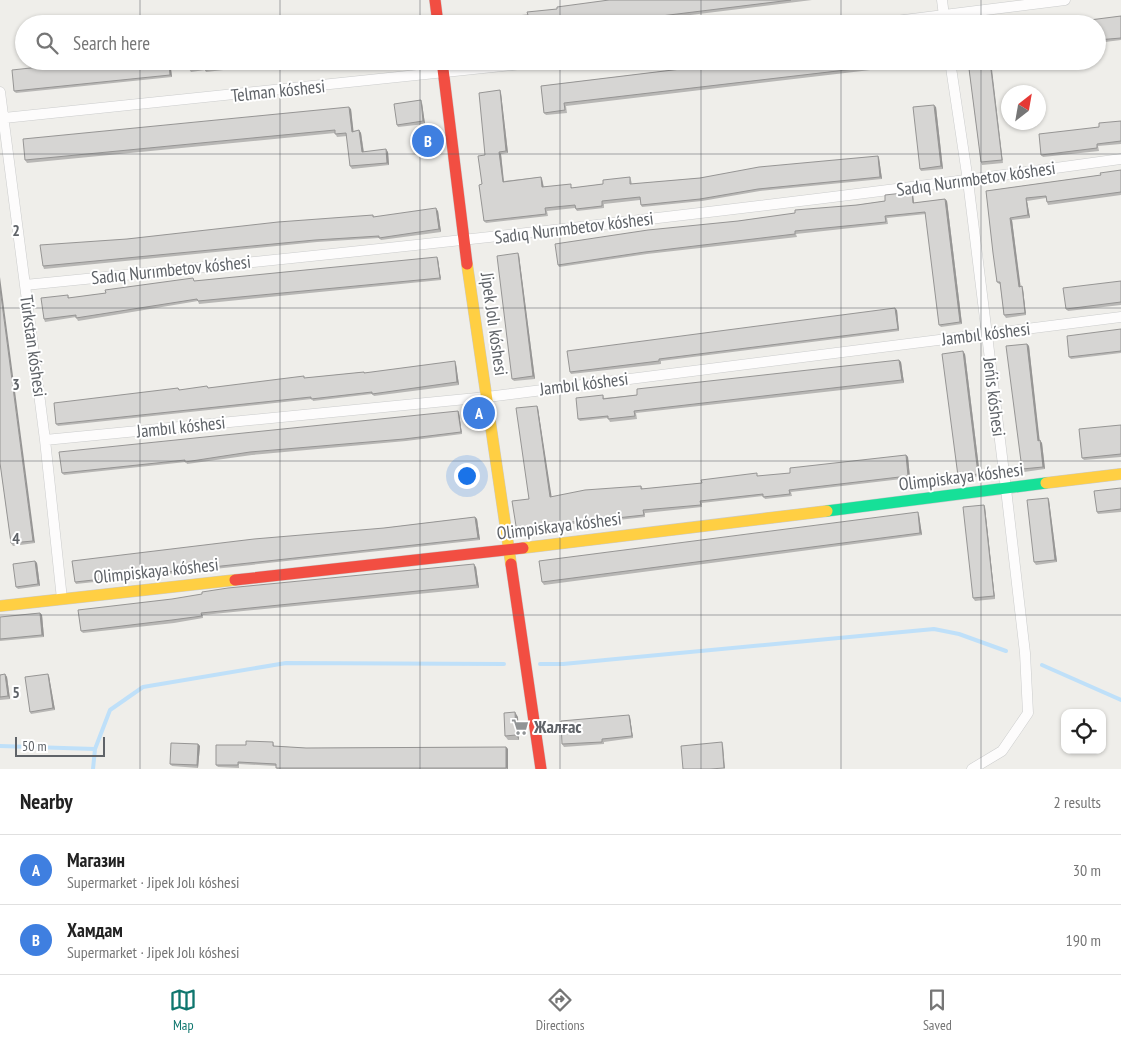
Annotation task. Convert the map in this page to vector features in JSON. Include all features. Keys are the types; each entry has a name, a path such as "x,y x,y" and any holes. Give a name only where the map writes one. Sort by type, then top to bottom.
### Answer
{"street":[{"path":"435,0 437,15"},
{"path":"942,0 944,15"},
{"path":"974,15 1065,0"},
{"name":"Jipek Jolı kóshesi","path":"443,70 464,242 541,769"},
{"name":"Telman kóshesi","path":"4,118 477,70"},
{"name":"Jeńis kóshesi","path":"951,70 968,180 1006,489 1025,653 1028,713 1002,751 972,769"},
{"name":"Túrkstan kóshesi","path":"0,92 45,440 62,600"},
{"name":"Sadıq Nurımbetov kóshesi","path":"25,285 464,242 968,180 1121,159"},
{"name":"Jambıl kóshesi","path":"45,440 487,397 1121,317"},
{"name":"Olimpiskaya kóshesi","path":"0,606 508,550 1121,474"}],"building":[{"path":"609,0 791,0 669,15 528,15 527,12 557,9 557,7"},
{"path":"1121,16 1121,38 1106,39 1106,18"},
{"path":"12,70 170,70 170,75 14,91"},
{"path":"673,70 846,70 564,103 565,110 544,113 541,86"},
{"path":"969,70 991,70 1002,160 981,162"},
{"path":"500,90 506,151 499,152 503,182 541,177 542,187 571,184 571,188 603,184 603,180 630,177 630,184 700,178 759,167 878,156 880,177 758,189 700,199 641,205 640,197 602,201 602,206 576,209 575,205 545,208 546,214 484,221 479,185 482,184 478,156 485,155 479,93"},
{"path":"421,100 423,121 397,125 394,104"},
{"path":"934,105 941,166 920,169 913,107"},
{"path":"349,107 352,132 359,130 362,152 386,149 387,163 350,166 346,133 335,134 335,130 25,160 23,139"},
{"path":"1121,121 1121,141 1097,144 1097,148 1041,155 1039,134 1099,127 1099,123"},
{"path":"1121,170 1121,192 1047,202 1046,196 1026,198 1028,215 1010,218 1019,287 1022,286 1025,313 1004,315 1000,282 997,282 986,191 1101,175 1100,173"},
{"path":"912,192 913,203 945,199 960,322 939,325 925,212 885,216 886,222 795,231 795,234 645,252 558,265 555,244 648,230 795,213 795,210 885,201 885,195"},
{"path":"436,208 439,229 379,238 379,236 315,240 43,266 40,245 127,239 278,222 373,215 373,217"},
{"path":"518,253 533,376 512,379 497,256"},
{"path":"437,257 440,278 198,301 197,299 76,318 76,315 44,319 41,298 68,295 68,298 106,293 105,290 193,278 194,281"},
{"path":"1121,281 1121,302 1066,309 1063,288"},
{"path":"0,288 33,541 11,543 0,463"},
{"path":"895,308 898,329 570,372 567,351"},
{"path":"1121,329 1121,351 1069,357 1067,336"},
{"path":"1027,344 1038,441 1040,440 1043,467 1022,469 1006,346"},
{"path":"963,351 978,474 958,476 942,354"},
{"path":"899,360 902,380 634,411 635,416 608,419 608,416 578,419 576,398 603,395 603,399 637,395 637,389"},
{"path":"455,361 457,382 372,394 372,392 311,399 311,397 56,424 54,403 178,388 179,390 207,386 208,388 304,376 304,378 364,373"},
{"path":"537,406 550,497 585,490 641,486 641,489 702,483 701,480 757,473 757,476 790,473 790,468 906,455 908,476 789,490 790,494 763,497 763,494 700,501 701,505 643,510 644,515 589,521 589,519 517,532 512,501 529,499 516,408"},
{"path":"458,411 461,432 404,439 250,452 185,462 185,460 62,473 59,452"},
{"path":"1121,425 1121,454 1082,458 1079,429"},
{"path":"1121,488 1121,509 1097,512 1094,491"},
{"path":"1048,498 1055,560 1034,562 1027,500"},
{"path":"984,505 994,596 973,598 963,507"},
{"path":"918,512 920,533 542,582 539,561"},
{"path":"475,517 478,538 75,582 72,561 254,539 384,528"},
{"path":"35,561 38,584 16,587 13,564"},
{"path":"474,564 477,585 201,613 202,616 81,631 78,610 172,599 228,588"},
{"path":"40,613 42,635 0,639 0,617"},
{"path":"5,674 8,696 0,697 0,675"},
{"path":"48,674 53,708 30,712 25,677"},
{"path":"515,712 516,735 505,736 504,713"},
{"path":"629,715 632,736 602,739 602,742 562,744 561,721"},
{"path":"246,741 273,742 273,746 306,748 506,747 506,768 276,768 276,764 238,762 238,765 216,765 216,745 246,745"},
{"path":"722,742 724,768 683,769 681,746"},
{"path":"171,743 198,744 197,765 170,764"}],"waterway":[{"path":"540,664 563,664 934,629 959,634 1006,651"},
{"path":"93,769 95,749 110,710 143,687 286,663 504,664"},
{"path":"1042,665 1121,700"},
{"path":"0,746 95,749"}],"traffic: fast":[{"path":"827,511 1046,483"}],"traffic: slow":[{"path":"467,264 511,564"},
{"path":"1046,483 1121,474"},
{"path":"523,548 827,511"},
{"path":"0,606 235,580"}],"traffic: jam":[{"path":"435,0 437,15"},
{"path":"443,70 467,264"},
{"path":"235,580 523,548"},
{"path":"511,564 541,769"}],"place":[{"name":"Хамдам","path":"428,141"},
{"name":"Магазин","path":"479,413"},
{"name":"Жалғас","path":"520,727"}]}
